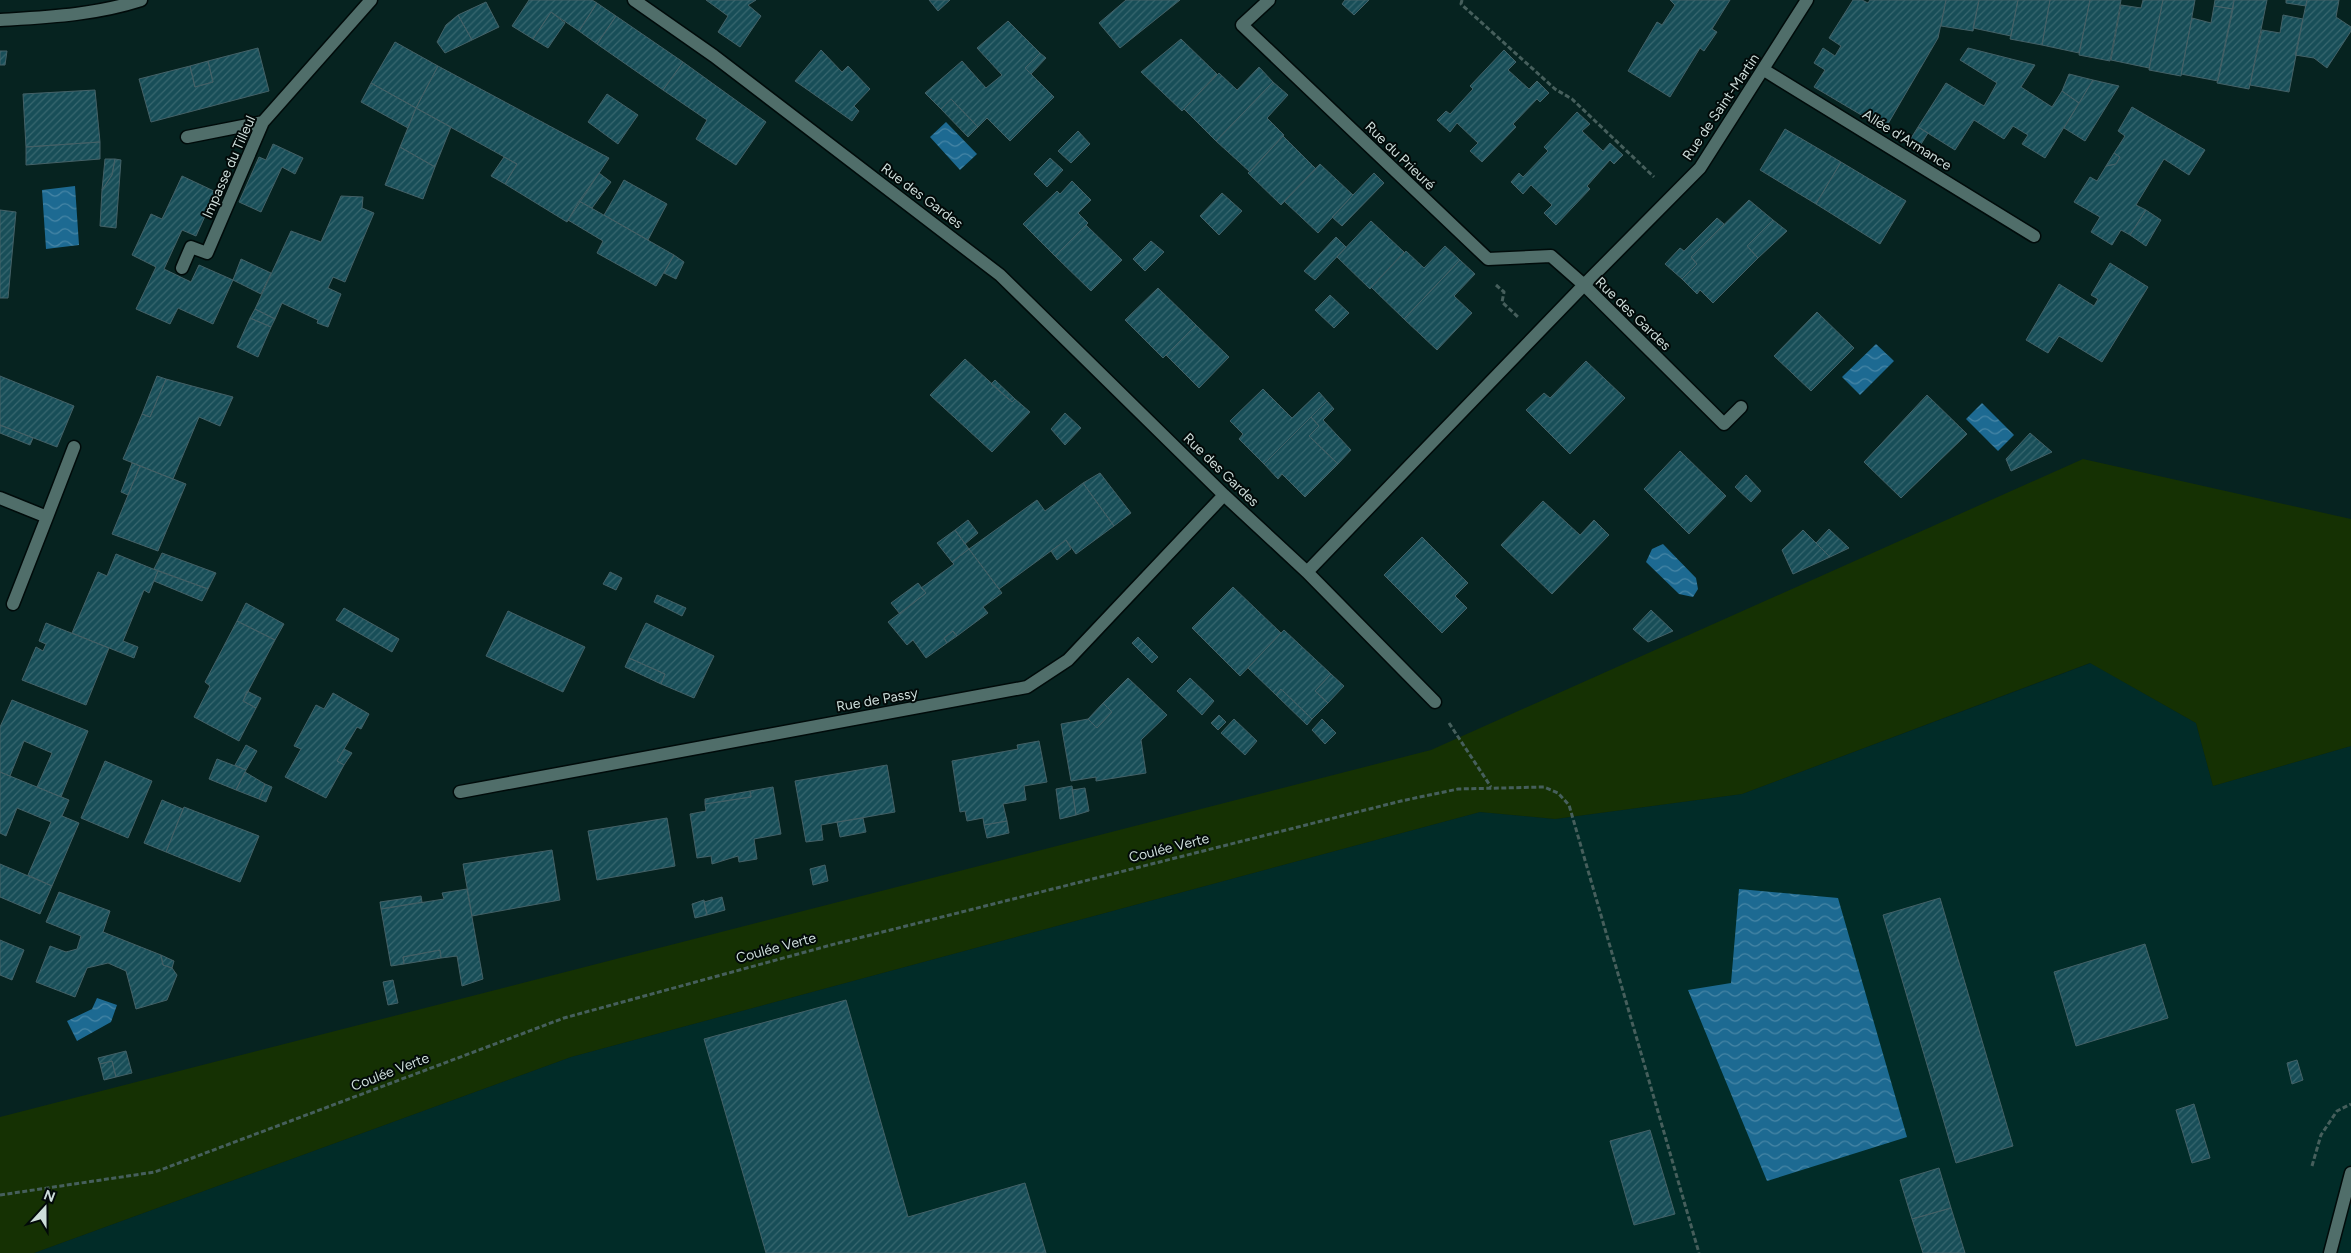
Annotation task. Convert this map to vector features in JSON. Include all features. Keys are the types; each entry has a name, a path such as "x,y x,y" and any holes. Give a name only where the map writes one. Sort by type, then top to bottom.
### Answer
{"street":[{"path":"0,20 78,15 119,8 141,0"},
{"name":"Impasse du Tilleul","path":"182,268 191,248 207,253 263,122 372,0"},
{"name":"Rue des Gardes","path":"634,0 714,56 1000,275 1224,495 1307,572 1584,285 1724,424 1741,407"},
{"name":"Rue du Prieuré","path":"1270,0 1242,25 1488,260 1551,256 1584,285"},
{"name":"Rue de Saint-Martin","path":"1584,285 1700,168 1807,0"},
{"name":"Allée d'Armance","path":"1764,70 2034,236"},
{"path":"187,137 263,122"},
{"path":"13,604 74,447"},
{"name":"Rue de Passy","path":"460,792 1027,688 1068,660 1224,495"},
{"path":"0,498 47,517"},
{"path":"1307,572 1435,702"},
{"path":"2330,1253 2351,1173"}],"path":[{"path":"1462,0 1461,4 1555,89 1572,98 1660,182"},
{"path":"1489,278 1504,292 1502,302 1521,319"},
{"path":"1435,702 1491,787"},
{"name":"Coulée Verte","path":"0,1195 155,1172 564,1018 831,945 1400,800 1458,789 1544,787 1558,793 1569,804 1699,1253"},
{"path":"2312,1166 2321,1135 2337,1111 2351,1104"}],"shaded area":[{"path":"2091,663 2196,723 2213,786 2351,746 2351,1253 34,1253 571,1057 1480,812 1555,819 1742,794"}],"green space":[{"path":"2083,459 2351,519 2351,746 2213,786 2196,723 2090,663 1742,794 1555,819 1480,812 571,1057 34,1253 0,1253 0,1117 1431,750"}],"water":[{"path":"946,122 977,154 960,170 930,137"},
{"path":"75,186 79,245 46,249 42,190"},
{"path":"1876,344 1894,361 1860,395 1842,377"},
{"path":"1982,403 2014,435 1998,451 1966,419"},
{"path":"1663,544 1696,578 1698,589 1693,597 1679,594 1646,562 1652,549"},
{"path":"1739,889 1838,898 1907,1137 1767,1181 1688,990 1731,983"},
{"path":"97,998 117,1005 111,1022 77,1041 67,1021 92,1009"}],"building":[{"path":"529,0 592,0 597,3 579,31 551,12 533,39 512,26"},
{"path":"706,0 756,0 748,5 761,16 740,47 718,32 728,16"},
{"path":"929,0 950,0 938,11"},
{"path":"1126,0 1180,0 1120,48 1099,23"},
{"path":"1345,0 1369,0 1354,15 1342,4"},
{"path":"1670,0 1730,0 1712,29 1717,32 1704,51 1700,48 1670,97 1628,71 1657,22 1662,25 1675,5"},
{"path":"1853,0 1862,0 1868,3 1870,0 1946,0 1938,38 1885,129 1814,87 1825,70 1814,63 1823,48 1835,56 1841,46 1829,38"},
{"path":"1946,0 1979,0 1973,31 1941,26"},
{"path":"1979,0 2018,0 2011,36 1973,28"},
{"path":"2018,0 2050,0 2042,45 2010,39"},
{"path":"2050,0 2090,0 2079,53 2042,45"},
{"path":"2090,0 2121,0 2110,61 2079,55"},
{"path":"2143,0 2163,0 2149,68 2111,60 2121,5 2141,8"},
{"path":"2163,0 2195,0 2181,76 2149,70"},
{"path":"2215,0 2234,0 2233,9 2214,6"},
{"path":"2234,0 2267,0 2249,89 2217,83"},
{"path":"2286,0 2307,0 2306,6 2286,3"},
{"path":"2307,0 2339,0 2336,17 2351,27 2351,31 2327,68 2314,58 2295,55"},
{"path":"486,2 499,27 472,40 458,15"},
{"path":"597,3 616,16 597,44 579,31"},
{"path":"2214,6 2233,9 2218,81 2181,74 2192,18 2211,23"},
{"path":"551,12 565,23 548,48 533,39"},
{"path":"458,15 472,40 445,53 437,42 446,25"},
{"path":"2283,15 2303,19 2289,92 2250,85 2262,30 2280,33"},
{"path":"616,16 683,62 663,90 597,44"},
{"path":"1008,21 1040,53 1025,68 1054,97 1010,141 987,118 978,127 951,99 941,109 925,93 962,61 986,88 1002,75 977,48"},
{"path":"1181,39 1217,74 1182,111 1141,72"},
{"path":"395,42 438,66 416,108 371,83"},
{"path":"258,48 269,91 151,122 139,79 190,66 195,87 213,82 208,61"},
{"path":"1968,48 2035,65 2021,87 2052,107 2062,91 2079,103 2045,158 2022,144 2028,135 2013,126 2004,139 1974,120 1955,150 1918,127 1946,83 1984,106 1997,83 1960,60"},
{"path":"821,50 842,72 848,66 870,89 854,106 859,111 852,121 795,81"},
{"path":"1504,50 1516,62 1508,70 1529,89 1537,81 1549,93 1540,102 1537,99 1513,124 1516,127 1482,162 1470,151 1478,143 1457,123 1450,132 1437,120 1446,111 1450,114 1473,89 1470,86"},
{"path":"0,51 7,51 5,65 0,65"},
{"path":"1040,53 1046,58 1031,74 1025,68"},
{"path":"208,61 213,82 195,87 190,66"},
{"path":"683,62 766,122 736,165 696,139 707,120 663,90"},
{"path":"438,66 609,158 567,222 505,184 517,164 416,108"},
{"path":"1259,67 1273,82 1216,141 1184,109 1219,73 1237,90"},
{"path":"2069,74 2093,80 2079,103 2062,91"},
{"path":"2093,80 2119,86 2085,141 2064,128"},
{"path":"1273,82 1288,95 1267,118 1284,135 1250,172 1216,141"},
{"path":"371,83 416,108 408,128 361,102"},
{"path":"95,90 100,142 26,147 23,94"},
{"path":"607,94 638,115 618,144 588,122"},
{"path":"951,99 978,127 968,137 941,109"},
{"path":"2132,107 2205,150 2189,175 2164,159 2136,205 2146,210 2130,235 2121,230 2112,245 2091,232 2100,217 2074,202 2090,177 2097,181 2106,166 2116,164 2120,157 2114,153 2125,136 2118,131"},
{"path":"416,108 451,127 435,167 400,147"},
{"path":"1577,112 1590,124 1582,131 1603,151 1610,143 1623,155 1614,164 1610,160 1587,186 1590,189 1556,225 1544,213 1552,205 1531,185 1523,194 1511,182 1519,173 1523,177 1548,151 1544,147"},
{"path":"1918,127 1928,133 1918,149 1908,143"},
{"path":"1785,129 1841,162 1816,204 1760,170"},
{"path":"1078,131 1090,144 1071,163 1058,151"},
{"path":"1283,136 1316,169 1281,205 1248,173"},
{"path":"100,142 100,159 26,165 26,147"},
{"path":"273,144 303,158 295,174 282,167 261,212 239,202 259,157 266,160"},
{"path":"400,147 435,167 423,199 385,185"},
{"path":"2114,153 2120,157 2116,164 2106,166"},
{"path":"504,157 517,164 505,184 491,176"},
{"path":"1050,158 1063,170 1047,187 1034,174"},
{"path":"105,159 115,159 112,175 102,190"},
{"path":"115,159 121,160 116,228 100,226 102,190 112,175"},
{"path":"1841,162 1906,201 1880,244 1816,204"},
{"path":"1320,164 1353,195 1318,233 1284,201"},
{"path":"599,173 611,182 592,208 579,201"},
{"path":"1374,173 1384,183 1342,226 1332,217"},
{"path":"182,176 216,192 196,236 182,230 164,269 191,282 199,265 233,280 213,324 178,308 170,324 136,309 156,267 132,255 151,214 162,219"},
{"path":"624,180 667,204 648,240 604,215"},
{"path":"1072,181 1091,200 1078,213 1088,223 1055,256 1023,224 1057,191 1060,194"},
{"path":"1222,193 1242,211 1219,235 1200,216"},
{"path":"341,196 363,197 362,208 374,213 345,282 333,277 328,288 341,294 328,327 317,323 318,320 282,303 275,319 255,309 291,231 321,242"},
{"path":"1749,200 1773,220 1747,246 1758,258 1713,303 1700,290 1697,294 1682,279 1697,264 1691,257"},
{"path":"579,201 674,255 656,286 597,253 603,241 568,220"},
{"path":"0,210 16,212 8,298 0,298"},
{"path":"2146,210 2161,220 2146,246 2130,235"},
{"path":"1717,218 1724,224 1691,257 1697,264 1682,279 1665,264 1680,248 1684,251"},
{"path":"1773,220 1787,231 1758,258 1747,246"},
{"path":"1371,221 1404,252 1370,289 1337,257"},
{"path":"1086,225 1122,260 1091,291 1055,256"},
{"path":"1336,237 1346,247 1315,280 1304,271"},
{"path":"1151,241 1164,252 1145,271 1133,259"},
{"path":"1445,246 1460,260 1404,319 1371,287 1406,251 1424,268"},
{"path":"674,255 684,262 676,279 664,273"},
{"path":"241,259 271,273 261,294 233,280"},
{"path":"1460,260 1475,274 1454,296 1472,313 1437,350 1404,319"},
{"path":"2110,263 2148,287 2102,362 2059,336 2048,353 2026,340 2059,284 2094,306 2098,299 2091,295"},
{"path":"1158,288 1196,325 1163,358 1125,320"},
{"path":"1330,295 1349,313 1334,328 1315,310"},
{"path":"255,309 275,319 271,327 250,318"},
{"path":"1817,312 1854,348 1811,391 1774,356"},
{"path":"250,318 271,327 258,357 237,347"},
{"path":"1196,325 1229,357 1199,388 1166,355"},
{"path":"965,359 1012,402 1015,399 1030,412 992,452 930,395"},
{"path":"1586,361 1625,398 1570,454 1526,410 1544,393 1550,398"},
{"path":"0,376 74,406 57,447 0,425"},
{"path":"157,376 166,379 150,417 142,414"},
{"path":"166,379 233,397 220,426 199,417 173,479 123,459 142,414 150,417"},
{"path":"995,380 1015,399 1012,402 991,384"},
{"path":"1263,389 1292,418 1319,392 1327,401 1264,464 1239,439 1243,434 1230,421"},
{"path":"1927,395 1967,434 1901,498 1864,462"},
{"path":"1327,401 1334,409 1323,420 1351,450 1338,464 1309,436 1319,426 1311,417"},
{"path":"1065,413 1081,428 1065,445 1051,429"},
{"path":"1311,417 1319,426 1309,436 1338,464 1305,497 1282,474 1278,479 1264,464"},
{"path":"0,425 33,438 30,445 0,433"},
{"path":"2030,433 2052,452 2011,471 2006,459"},
{"path":"1680,451 1726,496 1689,534 1644,489"},
{"path":"132,463 140,466 128,495 121,492"},
{"path":"140,466 186,484 158,551 112,534"},
{"path":"1100,473 1131,513 1114,526 1083,483"},
{"path":"1746,475 1761,491 1751,502 1735,487"},
{"path":"1083,483 1114,526 1076,554 1066,540 999,589 969,549 1037,500 1045,511"},
{"path":"1543,501 1580,535 1594,520 1609,535 1552,594 1501,545"},
{"path":"968,520 978,533 965,544 955,530"},
{"path":"1829,529 1849,548 1830,557 1816,543"},
{"path":"955,530 969,549 952,562 937,543"},
{"path":"1803,530 1830,557 1793,574 1782,550"},
{"path":"1422,537 1468,583 1455,596 1467,608 1442,633 1384,575"},
{"path":"1066,540 1071,549 1057,560 1051,551"},
{"path":"969,549 1002,593 983,607 988,613 957,636 953,631 944,638 947,643 926,658 913,640 907,645 888,622 926,593 921,588 954,564 952,562"},
{"path":"162,553 216,573 208,589 154,569"},
{"path":"116,554 158,571 149,593 144,590 123,641 138,647 134,658 72,633 98,572 107,576"},
{"path":"158,571 208,589 202,601 154,581"},
{"path":"610,572 622,578 616,590 603,584"},
{"path":"918,583 926,593 900,614 891,603"},
{"path":"1233,587 1281,633 1240,676 1192,628"},
{"path":"657,595 686,608 682,616 654,602"},
{"path":"246,603 284,624 275,640 237,621"},
{"path":"344,608 399,639 392,652 336,620"},
{"path":"1651,610 1673,631 1648,642 1633,629"},
{"path":"508,611 585,647 563,692 486,656"},
{"path":"237,621 275,640 243,701 256,708 239,741 194,717 210,686 205,682"},
{"path":"46,623 109,648 86,705 22,680 36,647 43,651 46,644 39,641"},
{"path":"646,623 714,656 694,698 661,684 665,674 629,658"},
{"path":"1284,630 1331,674 1315,691 1328,703 1312,719 1281,689 1276,695 1248,668"},
{"path":"953,631 957,636 947,643 944,638"},
{"path":"1138,637 1158,657 1152,663 1132,643"},
{"path":"629,658 665,674 661,684 625,667"},
{"path":"1331,674 1344,686 1328,703 1315,691"},
{"path":"1128,678 1167,715 1141,740 1146,773 1096,781 1096,777 1071,781 1061,724 1088,719 1097,728 1112,712 1103,703"},
{"path":"1190,678 1214,701 1202,715 1177,691"},
{"path":"1281,689 1312,719 1307,725 1276,695"},
{"path":"247,691 261,698 256,708 243,701"},
{"path":"333,693 369,714 361,729 357,727 337,761 344,765 326,798 285,777 301,749 294,746 316,705 324,709"},
{"path":"12,700 88,731 61,797 37,787 52,753 24,741 10,776 0,772 0,727"},
{"path":"1103,703 1112,712 1097,728 1088,719"},
{"path":"1219,715 1226,722 1218,730 1211,723"},
{"path":"1234,719 1257,741 1245,755 1221,733"},
{"path":"1322,719 1336,733 1325,744 1312,730"},
{"path":"1039,741 1047,782 1024,786 1026,800 1003,804 1007,821 984,825 983,818 967,821 965,811 960,812 952,761 1018,749 1017,745"},
{"path":"246,745 257,751 246,770 235,765"},
{"path":"344,749 352,753 344,765 337,761"},
{"path":"217,759 246,770 236,790 209,779"},
{"path":"105,761 152,781 128,838 81,818"},
{"path":"887,765 895,812 821,825 823,840 806,842 795,781"},
{"path":"0,772 69,800 62,816 79,823 52,886 28,875 51,822 17,808 6,836 0,833"},
{"path":"245,772 265,784 259,799 236,790"},
{"path":"265,784 272,787 266,802 259,799"},
{"path":"1072,786 1076,815 1060,819 1056,789"},
{"path":"773,787 781,834 754,839 757,859 739,862 738,856 712,864 711,856 697,858 690,814 706,811 705,804 751,797 750,791"},
{"path":"1085,788 1089,811 1076,815 1072,790"},
{"path":"750,791 751,797 705,804 705,799"},
{"path":"162,800 183,809 166,852 144,843"},
{"path":"184,807 259,836 240,882 166,852"},
{"path":"667,818 675,866 597,880 588,831"},
{"path":"863,818 866,832 840,837 837,822"},
{"path":"1007,821 1009,833 987,838 984,825"},
{"path":"552,850 560,900 472,916 463,864"},
{"path":"0,864 52,886 40,914 0,897"},
{"path":"825,865 828,881 813,885 810,869"},
{"path":"467,889 483,979 462,986 457,956 441,958 440,950 403,957 404,964 391,966 381,909 444,899 442,893"},
{"path":"59,892 110,911 103,932 161,955 163,965 172,968 177,975 167,1000 136,1009 126,971 108,963 87,968 75,997 36,982 50,946 66,952 77,949 81,936 46,922"},
{"path":"421,896 422,902 381,909 380,902"},
{"path":"722,897 725,910 707,915 704,902"},
{"path":"1940,898 2013,1146 1956,1163 1883,915"},
{"path":"704,900 707,915 695,918 692,904"},
{"path":"0,940 24,950 12,980 0,975"},
{"path":"2145,944 2168,1018 2076,1046 2054,972"},
{"path":"440,950 441,958 404,964 403,957"},
{"path":"161,955 174,961 172,968 163,965"},
{"path":"393,980 398,1003 388,1005 383,982"},
{"path":"846,1000 908,1217 1025,1183 1046,1253 766,1253 704,1039"},
{"path":"126,1051 132,1073 116,1077 112,1061 100,1064 98,1058"},
{"path":"2297,1060 2303,1080 2292,1084 2287,1063"},
{"path":"112,1061 116,1077 104,1080 100,1064"},
{"path":"2194,1104 2210,1158 2192,1163 2176,1110"},
{"path":"1650,1130 1675,1214 1634,1225 1610,1141"},
{"path":"1939,1168 1951,1208 1912,1219 1900,1180"},
{"path":"1951,1208 1965,1253 1923,1253 1912,1219"}]}
